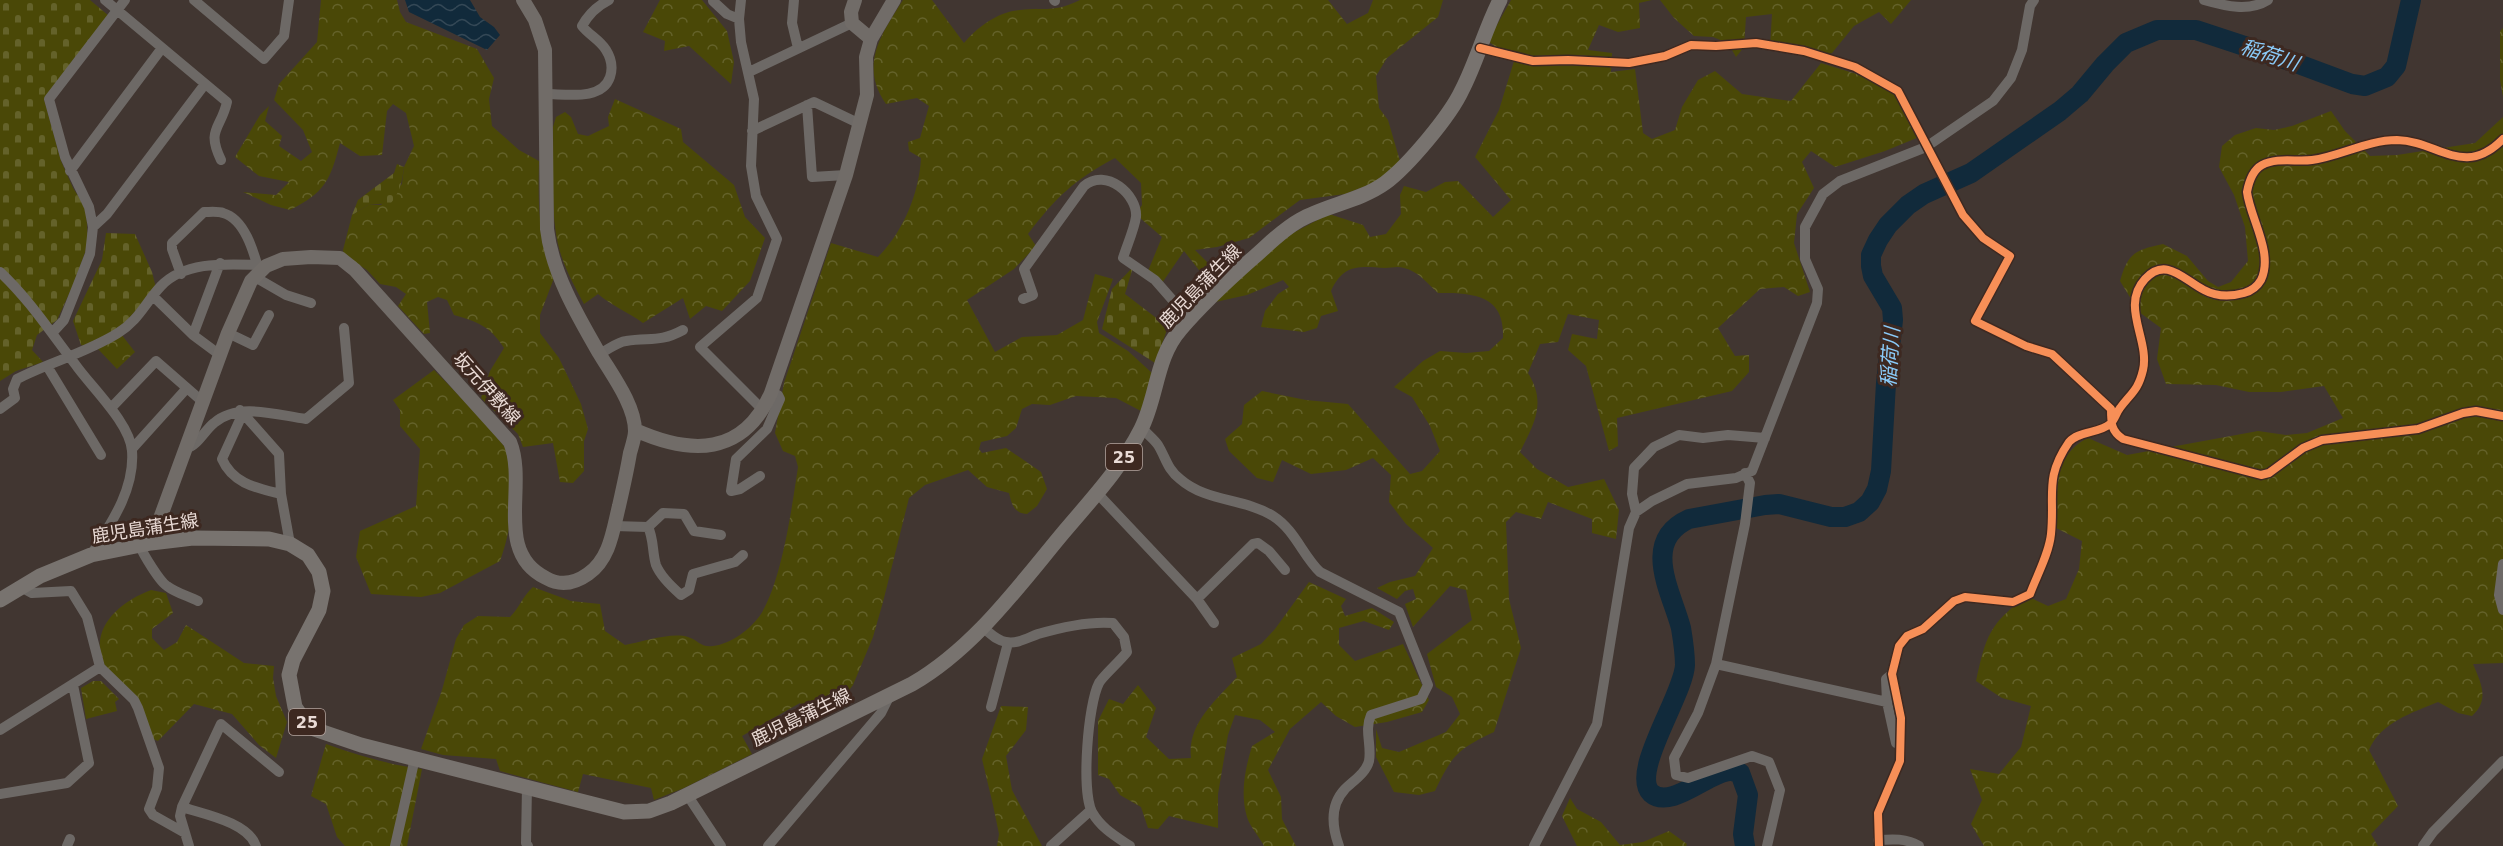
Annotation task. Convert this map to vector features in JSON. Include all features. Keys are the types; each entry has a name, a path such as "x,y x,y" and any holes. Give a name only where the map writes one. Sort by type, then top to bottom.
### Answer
{"main road":[{"path":"523,0 535,20 545,50 547,228 549,246 566,290 620,386 635,430 672,445 709,446 722,443 738,434 763,410 771,393 846,175 867,95 866,57 871,39 894,0"},
{"path":"855,0 851,12 852,23 871,39"},
{"name":"鹿児島蒲生線","path":"0,600 40,576 91,555 146,544 193,538 269,538 290,543 308,555 319,572 323,591 319,610 293,660 289,675 291,695 299,714 314,729 415,758 631,813 650,811 688,796 927,675 982,627 1097,493 1142,429 1168,347 1178,332 1221,287 1291,226 1385,183 1425,141 1454,104 1500,0"},
{"name":"坂元伊敷線","path":"257,271 283,260 310,257 340,258 355,270 510,442 516,461 516,544 524,562 531,569 558,583 567,584 591,573 604,556 614,526 635,430"},
{"path":"146,544 187,448 241,299 257,271"}],"street":[{"path":"105,0 228,102 224,116 214,130 214,145 221,160"},
{"path":"53,332 64,320 90,254 93,227 89,207 70,171 50,99 125,0"},
{"path":"194,0 264,59 284,36 289,0"},
{"path":"546,94 586,93 602,90 607,86 611,73 610,60 599,41 582,26 594,11 609,0"},
{"path":"741,0 739,19 741,42 754,99 751,166 756,195 777,239 758,298 700,346 763,410"},
{"path":"794,0 792,23 798,48"},
{"path":"1767,846 1780,790 1770,762 1752,756 1688,778 1676,775 1674,758 1698,712 1716,664 1745,524 1748,478 1817,303 1818,289 1805,259 1805,227 1823,194 1840,182 1926,147 1993,101 2011,78 2022,50 2030,6 2034,0"},
{"path":"2204,0 2240,8 2262,4 2268,0"},
{"path":"713,1 727,14 739,19"},
{"path":"749,72 852,23"},
{"path":"1480,48 1533,61 1629,63 1665,56 1691,45 1756,43 1804,51 1855,68 1898,91 1914,117 1926,147 1963,215 1983,238 2010,256 1975,321 2026,346 2052,354 2111,409 2111,424 2115,433 2123,439 2261,475 2269,473 2303,448 2322,440 2418,429 2470,412 2503,416"},
{"path":"70,171 162,48"},
{"path":"93,227 107,214 205,84"},
{"path":"752,131 814,102 858,123"},
{"path":"807,105 812,177 846,175"},
{"path":"1919,846 1912,841 1893,839 1879,843 1878,813 1900,761 1901,718 1892,674 1899,646 1907,636 1923,629 1954,601 1965,597 2013,602 2030,594 2051,534 2051,485 2055,466 2071,439 2111,424 2120,407 2130,399 2138,387 2146,353 2136,322 2135,311 2137,294 2144,279 2155,270 2164,268 2175,271 2204,290 2225,296 2249,292 2262,278 2265,261 2247,192 2253,173 2260,166 2279,160 2313,160 2373,143 2393,140 2464,159 2480,155 2495,147 2503,139"},
{"path":"1023,299 1034,295 1024,269 1084,186 1089,181 1104,178 1111,180 1134,206 1136,216 1123,258 1155,280 1190,320"},
{"path":"182,274 172,249 172,243 204,212 224,213 239,225 250,241 257,271"},
{"path":"194,335 220,263"},
{"path":"0,409 15,398 13,389 17,379 70,357 118,333 139,316 165,282 182,274 220,263 257,271 286,295 311,303"},
{"path":"0,272 53,332 111,408 132,449 128,486 117,512 91,555"},
{"path":"154,297 194,335 220,355"},
{"path":"228,333 253,345 269,315"},
{"path":"187,448 193,447 216,422 242,412 306,419 349,383 344,328"},
{"path":"600,354 625,341 671,337 683,330"},
{"path":"111,408 156,361 203,402"},
{"path":"46,366 101,455"},
{"path":"132,449 187,388"},
{"path":"760,476 740,489 731,490 735,459 762,435 776,412 780,399 778,395 771,393"},
{"path":"242,412 279,454 281,494 290,543"},
{"path":"242,412 222,459 226,467 245,485 281,494"},
{"path":"1142,429 1158,444 1166,465 1180,480 1206,495 1256,507 1275,517 1300,544 1312,565 1320,572 1399,612 1428,685 1422,699 1371,715 1366,726 1369,761 1361,775 1343,791 1333,813 1334,833 1339,846"},
{"path":"1636,512 1632,494 1634,468 1654,447 1679,435 1703,438 1728,435 1765,438"},
{"path":"1534,846 1597,724 1629,528 1636,512 1652,501 1687,484 1748,478"},
{"path":"1097,493 1197,599 1214,623"},
{"path":"614,526 648,527 663,513 684,514 694,531 721,535"},
{"path":"648,527 653,537 659,572 681,595 689,590 693,574 735,562 743,555"},
{"path":"1197,599 1253,544 1258,543 1269,551 1285,570"},
{"path":"146,544 145,560 154,568 165,586 198,601"},
{"path":"2503,564 2499,595 2503,610"},
{"path":"21,587 32,593 71,591 75,594 87,617 100,667 134,700 138,708 159,768 157,788 150,805 153,815 185,833"},
{"path":"982,627 998,640 1008,643 1093,622 1113,623 1124,637 1127,652 1117,665 1099,681 1088,728 1088,777 1091,810 1106,831 1130,846"},
{"path":"991,707 1008,643"},
{"path":"1716,664 1887,702"},
{"path":"0,730 100,667"},
{"path":"1892,674 1886,679 1887,702 1900,761"},
{"path":"0,794 67,783 89,763 73,685"},
{"path":"768,846 881,713 890,695"},
{"path":"189,846 180,816 182,807 221,724 279,772"},
{"path":"395,846 415,758"},
{"path":"2423,846 2433,832 2503,761"},
{"path":"527,786 525,831 528,846"},
{"path":"688,796 722,846"},
{"path":"182,807 228,820 254,840 256,846"},
{"path":"1051,846 1091,810"}],"green space":[{"path":"0,0 90,0 109,16 44,99 61,161 73,188 86,208 88,244 57,320 37,335 32,350 43,362 16,371 0,381"},
{"path":"321,0 397,0 406,22 477,49 494,78 489,99 492,126 519,150 539,161 540,220 554,278 540,315 540,333 559,358 581,404 588,429 584,441 584,471 573,483 560,482 553,443 523,447 518,434 481,398 490,371 504,348 494,335 477,323 454,315 447,300 438,297 427,302 430,333 424,334 398,306 406,294 396,287 380,284 367,270 344,255 343,250 352,215 368,205 381,205 402,184 404,167 414,146 406,113 393,104 387,111 382,155 360,156 340,143 333,167 319,191 290,210 271,205 243,192 276,195 289,182 259,176 235,157 260,115 269,106 265,121 282,136 279,146 301,161 312,152 303,130 274,100 279,84 317,42"},
{"path":"660,0 702,0 727,31 734,62 731,84 689,46 664,51 665,41 643,32"},
{"path":"903,0 932,0 964,43 975,31 1004,13 1056,8 1080,0 1328,0 1347,24 1368,13 1373,0 1443,0 1438,17 1387,58 1376,76 1379,108 1388,120 1400,161 1387,174 1371,184 1345,194 1300,200 1249,238 1217,247 1195,250 1216,271 1217,276 1212,280 1206,279 1184,251 1162,283 1148,271 1162,237 1139,217 1138,211 1142,205 1141,183 1115,158 1088,174 1057,199 1028,234 1036,246 1014,269 967,300 995,352 1022,337 1057,335 1083,320 1095,274 1113,279 1097,322 1099,333 1128,351 1152,373 1141,411 1116,398 1076,396 1050,405 1032,404 1022,409 1016,428 1007,436 981,442 979,449 982,453 1006,448 1041,472 1047,489 1037,506 1027,514 1014,508 1009,493 987,487 968,470 925,485 909,498 873,637 853,685 837,706 814,718 800,703 742,736 752,754 684,788 654,800 651,788 583,774 578,792 500,771 496,759 443,755 421,749 442,690 456,639 464,625 478,616 510,617 533,587 571,601 600,604 605,631 625,645 657,638 681,636 705,646 720,645 740,635 761,614 775,582 780,563 798,467 795,456 783,451 775,433 784,383 831,243 878,257 902,224 917,185 921,158 909,151 908,142 920,138 929,106 917,98 886,104 878,90 874,76 876,50"},
{"path":"1511,0 1652,0 1639,3 1640,28 1618,32 1599,25 1588,50 1612,53 1611,72 1635,69 1643,133 1652,139 1675,130 1682,107 1698,80 1715,71 1742,94 1791,101 1821,63 1866,77 1893,93 1924,135 1885,151 1835,167 1811,151 1802,162 1814,188 1797,214 1794,243 1810,292 1798,296 1784,287 1760,289 1718,328 1735,356 1749,355 1749,372 1732,391 1617,418 1618,446 1609,451 1586,366 1568,350 1572,334 1597,339 1599,320 1568,314 1558,342 1540,344 1528,373 1534,384 1538,404 1534,423 1520,452 1537,469 1568,487 1604,479 1619,510 1616,539 1592,533 1592,519 1548,502 1541,519 1516,512 1506,522 1509,599 1521,648 1494,732 1457,754 1435,791 1419,795 1394,792 1376,757 1376,729 1382,748 1399,752 1446,732 1460,714 1452,697 1436,687 1427,654 1472,620 1466,590 1450,586 1413,627 1405,604 1416,599 1413,589 1405,591 1397,599 1377,588 1390,582 1415,576 1433,548 1406,524 1389,502 1391,475 1373,458 1346,470 1311,474 1282,460 1273,482 1257,478 1229,451 1225,439 1242,424 1244,405 1262,391 1306,400 1348,404 1410,474 1422,471 1440,451 1430,426 1412,397 1394,387 1423,361 1440,351 1466,353 1489,351 1503,338 1502,323 1498,312 1484,299 1463,294 1438,293 1418,275 1399,267 1360,267 1347,271 1331,291 1338,311 1321,316 1317,328 1304,332 1261,327 1265,311 1278,294 1289,287 1283,280 1247,295 1211,303 1291,234 1329,214 1363,225 1370,237 1386,234 1401,214 1400,195 1404,186 1426,192 1445,182 1458,181 1493,217 1511,200 1475,157 1499,110 1514,61 1488,41"},
{"path":"1660,0 1911,0 1891,24 1879,12 1854,26 1832,53 1809,58 1770,47 1772,14 1746,17 1744,47 1736,57 1728,43 1713,37 1694,36 1674,18"},
{"path":"2503,28 2503,97 2500,80 2500,31"},
{"path":"615,99 681,129 683,142 734,185 745,217 765,238 750,281 722,311 706,306 690,319 683,298 643,323 598,294 584,304 566,268 556,230 553,201 553,127 556,117 565,112 571,117 578,134 588,136 609,126 608,117"},
{"path":"2331,111 2345,131 2370,156 2397,155 2475,143 2503,117 2503,663 2473,664 2481,685 2482,698 2478,710 2472,716 2458,713 2438,702 2389,725 2374,740 2369,750 2398,806 2371,834 2378,846 1984,846 1971,824 1982,800 1970,769 1999,774 2021,747 2031,706 2002,698 1976,681 1991,632 2004,615 2027,596 2048,606 2066,599 2079,569 2082,541 2054,527 2059,476 2068,454 2076,445 2088,438 2127,455 2258,431 2286,435 2307,433 2343,418 2324,386 2281,392 2249,392 2216,385 2166,384 2157,359 2161,328 2139,312 2120,281 2126,264 2134,254 2163,244 2187,256 2208,281 2218,287 2231,282 2248,261 2245,227 2234,195 2219,167 2222,146 2235,135 2256,128 2274,130 2292,126"},
{"path":"397,164 404,167 399,191 391,203 368,205 352,215 358,200 394,173"},
{"path":"106,233 135,234 152,272 156,288 119,329 86,347 81,345 73,321 102,260"},
{"path":"1133,267 1125,294 1168,327 1155,363 1102,329 1112,289"},
{"path":"121,334 135,352 117,369 98,349"},
{"path":"434,370 489,427 511,457 514,495 504,550 500,561 440,593 421,597 371,594 356,557 360,531 416,506 420,449 400,426 400,410 393,400"},
{"path":"1309,582 1346,599 1341,606 1345,616 1372,608 1394,622 1389,630 1364,621 1339,628 1339,645 1355,661 1403,644 1429,700 1422,712 1387,722 1355,727 1336,716 1321,702 1290,729 1268,770 1281,797 1282,819 1296,846 1264,846 1248,821 1244,790 1245,773 1252,746 1275,732 1260,720 1235,715 1228,735 1218,794 1218,828 1169,816 1158,829 1148,828 1141,807 1120,795 1109,779 1098,775 1098,721 1109,699 1123,704 1138,685 1156,708 1146,737 1169,759 1191,758 1191,746 1198,723 1237,677 1232,658 1261,644 1275,629"},
{"path":"151,590 166,593 173,613 152,629 152,638 164,650 177,642 186,625 244,663 274,666 276,696 287,722 276,758 259,745 232,714 194,704 158,741 153,739 138,708 107,670 101,656 100,643 102,631 116,611"},
{"path":"93,681 101,681 119,699 115,702 117,711 86,719 81,688"},
{"path":"1001,706 1028,707 1026,730 1006,756 1012,790 1042,846 997,846 999,834 982,759"},
{"path":"326,744 373,759 422,769 407,846 345,846 337,837 326,804 311,796"},
{"path":"1570,798 1577,809 1601,822 1620,845 1643,842 1669,831 1687,844 1686,846 1577,846 1562,816"}],"water":[{"path":"405,0 470,0 480,17 494,27 500,35 487,50 409,12"}],"waterway":[{"name":"稲荷川","path":"1745,846 1743,834 1748,795 1740,773 1723,772 1680,794 1669,797 1659,797 1651,793 1646,783 1652,751 1676,694 1685,665 1681,628 1663,569 1666,540 1674,529 1689,519 1779,504 1831,517 1845,517 1859,512 1870,502 1877,489 1881,471 1886,383 1893,320 1892,308 1873,276 1871,255 1888,225 1908,205 1924,194 1971,173 2060,111 2080,94 2126,43 2157,30 2196,30 2352,84 2365,86 2387,77 2396,66 2411,0"}],"cycle path":[{"path":"1480,48 1533,61 1629,63 1665,56 1691,45 1756,43 1804,51 1855,67 1898,91 1963,215 1983,238 2010,256 1975,321 2026,346 2052,354 2111,409 2112,426 2123,439 2261,475 2269,473 2303,448 2322,440 2418,429 2463,413 2476,411 2503,416"},
{"path":"1879,846 1878,813 1900,761 1901,718 1892,674 1899,646 1907,636 1923,629 1954,601 1965,597 2013,602 2030,594 2050,542 2053,477 2061,455 2073,438 2106,427 2112,422 2141,377 2144,359 2135,312 2135,300 2138,289 2145,279 2153,272 2168,270 2209,292 2224,296 2244,293 2256,287 2261,280 2265,259 2247,192 2250,180 2262,165 2280,160 2312,160 2365,145 2397,140 2412,142 2451,155 2476,156 2489,151 2503,139"}]}
